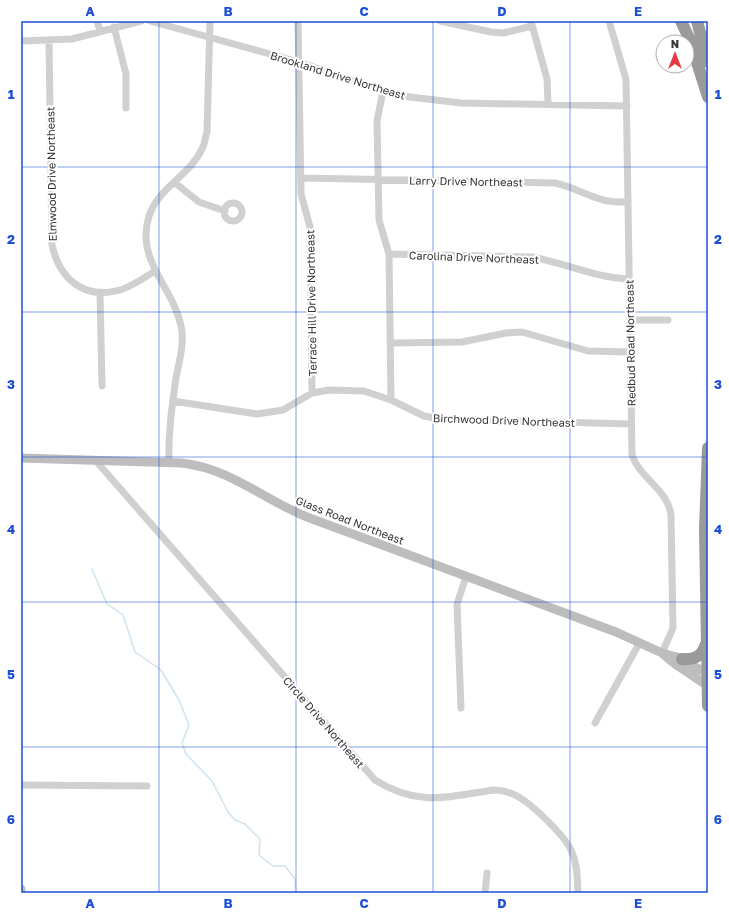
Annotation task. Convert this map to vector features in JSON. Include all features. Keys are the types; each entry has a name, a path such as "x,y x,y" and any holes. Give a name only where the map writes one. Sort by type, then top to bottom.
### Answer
{"highway":[{"path":"681,21 690,40 708,97"},
{"path":"697,21 708,62"},
{"path":"708,448 705,503 708,706"},
{"path":"682,659 693,659 699,656 706,643"}],"street":[{"path":"97,21 100,31"},
{"path":"21,41 72,39 141,21"},
{"name":"Brookland Drive Northeast","path":"150,21 299,62 383,91 424,100 455,103 626,106"},
{"path":"170,462 168,442 182,343 182,328 173,304 155,271 147,251 146,230 150,214 157,201 194,162 203,149 206,132 210,21"},
{"name":"Terrace Hill Drive Northeast","path":"298,21 301,194 310,227 312,393"},
{"path":"440,21 491,32 503,33 532,24 547,79 548,104"},
{"name":"Redbud Road Northeast","path":"609,21 626,78 631,446 635,464 664,496 671,509 673,628 662,653"},
{"path":"114,27 126,74 126,108"},
{"name":"Elmwood Drive Northeast","path":"49,41 52,246 55,260 62,272 72,283 84,289 100,292 112,292 125,289 155,271"},
{"path":"383,91 377,121 379,220 389,254 391,400"},
{"name":"Larry Drive Northeast","path":"301,178 378,178 555,183 571,187 611,202 628,202"},
{"path":"174,182 199,202 225,211"},
{"name":"Carolina Drive Northeast","path":"389,254 532,257 552,260 614,278 629,279"},
{"path":"100,292 102,386"},
{"path":"630,320 668,320"},
{"path":"391,343 462,342 506,333 522,332 588,351 630,352"},
{"name":"Birchwood Drive Northeast","path":"173,401 257,414 283,410 312,393 329,390 364,391 391,400 424,416 439,419 631,424"},
{"name":"Glass Road Northeast","path":"21,458 195,464 227,474 289,510 640,642 662,653"},
{"name":"Circle Drive Northeast","path":"96,461 375,780 385,786 418,798 430,799 493,790 502,790 517,796 555,829 567,842 576,862 578,893"},
{"path":"461,708 458,604 466,577"},
{"path":"595,722 640,642"},
{"path":"662,653 682,659 707,679"},
{"path":"662,653 674,664 707,679"},
{"path":"21,786 147,786"},
{"path":"486,873 486,893"}],"waterway":[{"path":"92,569 107,604 123,615 135,652 161,670 179,700 189,725 182,743 186,754 212,781 228,812 235,820 245,824 260,839 259,855 273,866 285,866 295,879 296,893"}]}
